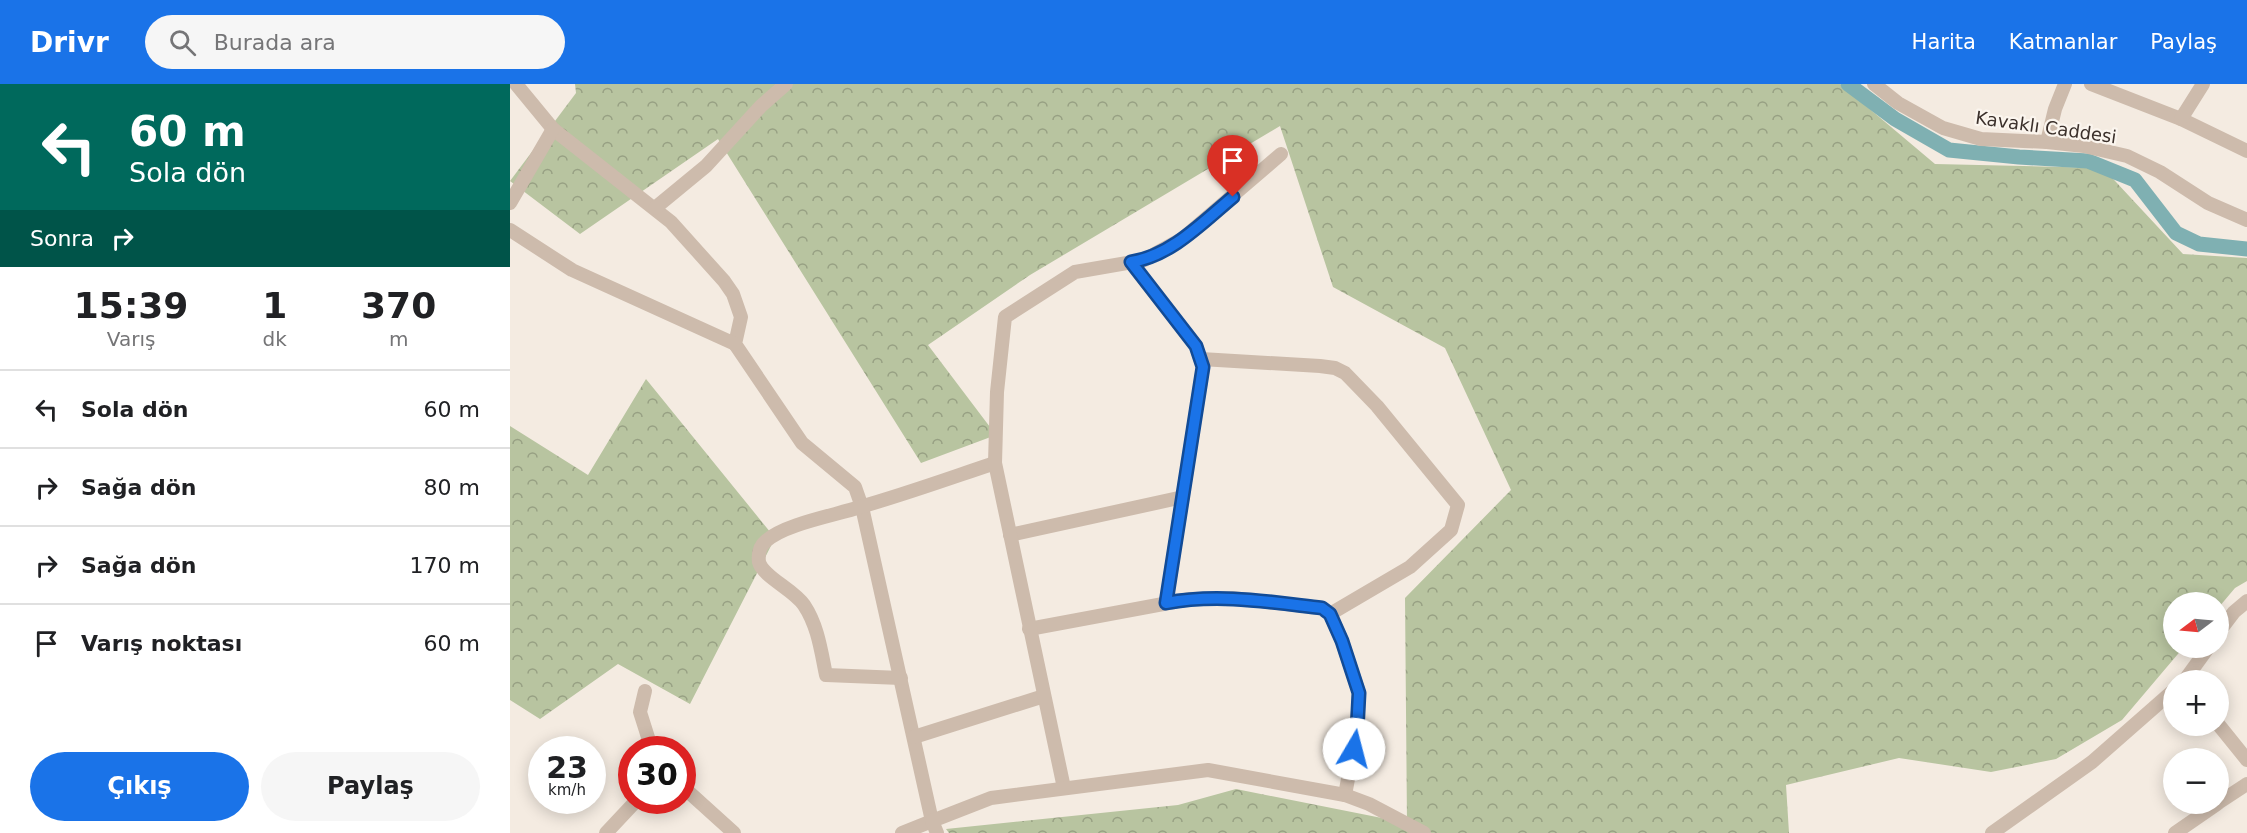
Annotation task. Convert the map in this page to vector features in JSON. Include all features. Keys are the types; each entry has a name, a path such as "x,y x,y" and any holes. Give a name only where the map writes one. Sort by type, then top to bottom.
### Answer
{"street":[{"path":"516,84 553,129 671,222 733,294 741,318 735,344"},
{"path":"655,208 706,166 761,106 786,84"},
{"name":"Kavaklı Caddesi","path":"1874,84 1898,103 1943,128 1981,139 2084,146 2127,156 2160,172 2208,203 2247,220"},
{"path":"2047,142 2055,109 2065,84"},
{"path":"2091,84 2181,119 2247,151"},
{"path":"2181,119 2203,84"},
{"path":"510,203 553,129"},
{"path":"1064,788 995,463 997,392 1005,317 1075,272 1144,260 1182,239 1281,154"},
{"path":"510,230 572,270 735,344 802,444 855,486 862,507 935,827"},
{"path":"1131,262 1196,346 1201,359 1202,375 1166,603"},
{"path":"1201,359 1320,366 1335,368 1345,373 1377,406 1458,505 1451,531 1410,567 1330,614"},
{"path":"901,678 826,675 819,640 810,615 796,595 767,575 760,564 760,551 766,540 799,525 862,507 995,463"},
{"path":"1010,535 1183,497"},
{"path":"1029,629 1190,599 1232,598 1322,608 1330,614 1342,641 1359,693 1357,731 1345,795"},
{"path":"2229,619 2247,601"},
{"path":"645,691 640,712 648,736"},
{"path":"914,737 1044,696"},
{"path":"1992,833 2092,762 2163,700"},
{"path":"2228,736 2247,760"},
{"path":"902,833 935,827 991,798 1208,770 1345,795 1369,804 1424,833"},
{"path":"2229,796 2247,784"},
{"path":"696,799 734,833"},
{"path":"606,833 624,814"},
{"path":"2180,831 2204,814"}],"green space":[{"path":"575,84 1840,84 1935,164 2103,168 2183,254 2247,258 2247,581 2235,588 2229,595 2229,592 2163,592 2163,658 2175,658 2122,720 2056,759 1991,772 1899,758 1786,785 1789,833 949,833 946,829 1178,805 1236,789 1407,823 1405,598 1511,490 1445,348 1333,287 1280,126 1030,275 928,345 996,435 921,463 718,139 580,234 510,181 576,93"},
{"path":"646,379 775,538 690,704 618,664 540,719 510,700 510,426 588,475"}],"waterway":[{"path":"1848,84 1895,119 1949,150 2088,161 2135,180 2176,233 2199,244 2247,249"}],"route":[{"path":"1233,197 1182,239 1144,260 1131,262 1196,346 1203,367 1166,603 1190,599 1232,598 1322,608 1330,614 1342,641 1359,693 1354,749"}]}
